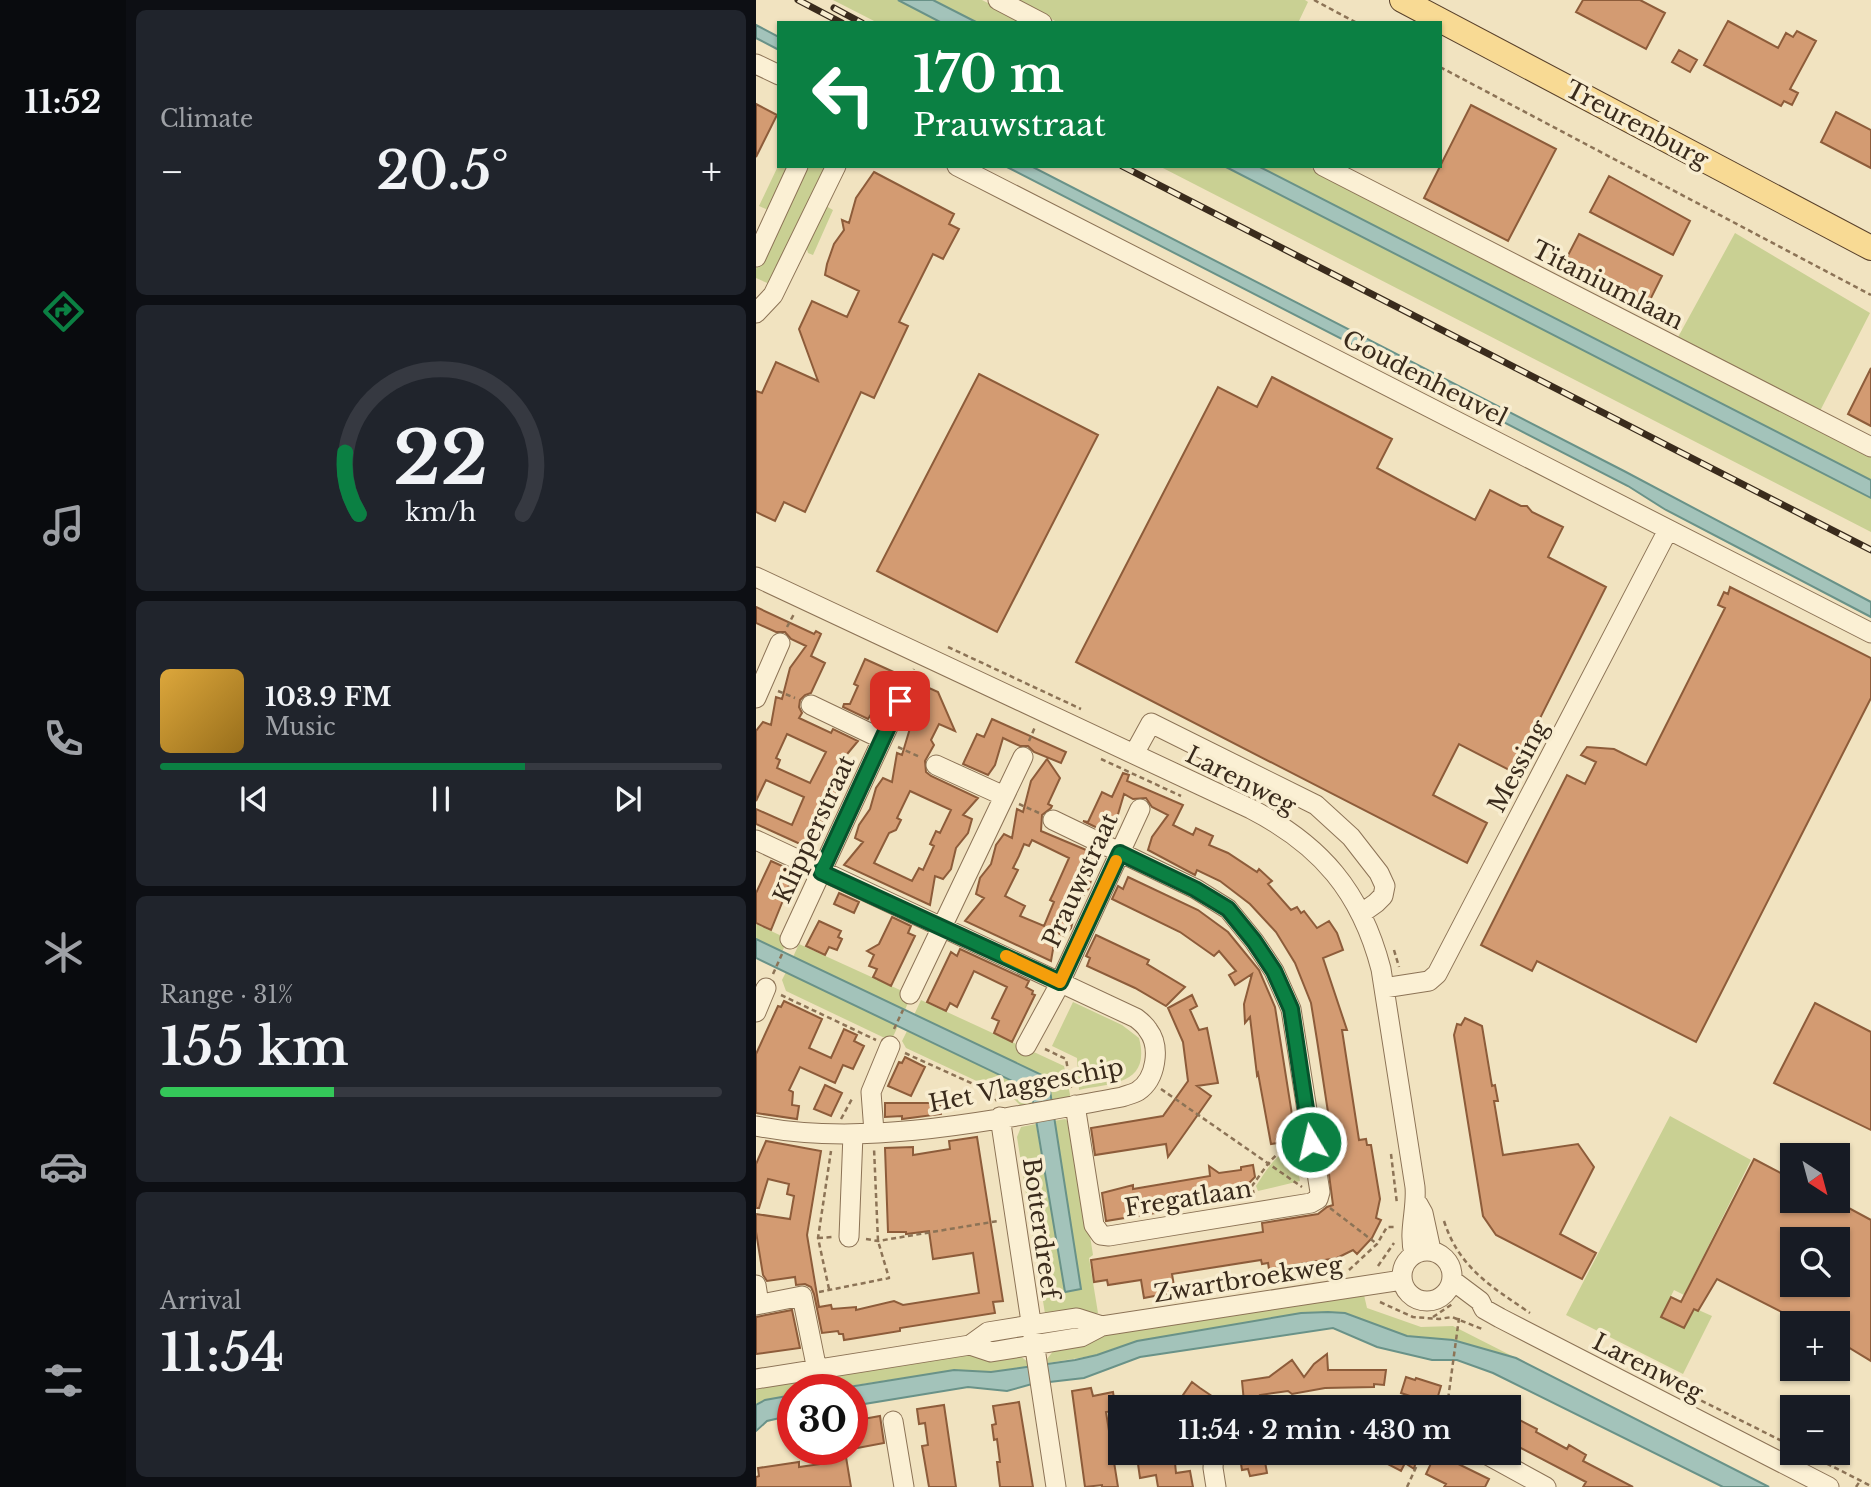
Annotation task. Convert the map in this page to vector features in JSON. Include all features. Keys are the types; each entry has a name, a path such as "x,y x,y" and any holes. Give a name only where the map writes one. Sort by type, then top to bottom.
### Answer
{"main road":[{"name":"Treurenburg","path":"1402,0 1442,21"},
{"name":"Treurenburg","path":"1442,21 1871,248"}],"street":[{"path":"998,0 1038,21"},
{"path":"756,64 777,74"},
{"path":"756,257 797,168"},
{"path":"756,313 773,295 835,168"},
{"name":"Goudenheuvel","path":"961,168 1871,633"},
{"name":"Titaniumlaan","path":"1327,168 1871,447"},
{"name":"Messing","path":"1393,987 1429,981 1437,974 1668,530"},
{"name":"Larenweg","path":"756,577 1251,809 1292,832 1309,846 1334,872 1362,913 1393,987 1416,1200 1411,1216 1422,1252"},
{"path":"758,689 780,643"},
{"name":"Klipperstraat","path":"790,939 900,701"},
{"path":"811,705 882,739"},
{"path":"1134,754 1151,723 1316,805 1352,837 1380,873 1385,886 1383,896 1362,913"},
{"path":"911,994 1023,757"},
{"path":"936,765 1004,796"},
{"name":"Prauwstraat","path":"1033,1046 1140,809"},
{"path":"1053,820 1195,889 1228,909 1254,941 1274,971 1291,1009 1320,1192 1318,1199"},
{"name":"Het Vlaggeschip","path":"756,840 1136,1018 1149,1030 1154,1048 1154,1067 1149,1080 1137,1092 1122,1097 919,1130 843,1134 790,1132 756,1126"},
{"path":"756,1012 768,984"},
{"path":"874,1132 871,1092 890,1042"},
{"name":"Fregatlaan","path":"1068,1106 1094,1225 1101,1235 1109,1236 1257,1212 1311,1203 1318,1199"},
{"name":"Botterdreef","path":"1007,1116 1015,1219 1056,1487"},
{"path":"843,1134 849,1237"},
{"path":"1441,1298 1449,1290 1452,1269 1448,1260 1440,1254 1422,1252 1404,1265 1402,1280 1405,1290 1422,1301 1441,1298 1475,1309 1484,1309"},
{"name":"Larenweg","path":"1452,1279 1480,1301 1484,1309 1829,1487"},
{"name":"Zwartbroekweg","path":"756,1379 970,1346 991,1352 1036,1353 1081,1337 1102,1326 1402,1280"},
{"path":"757,1298 802,1296 817,1370"},
{"name":"Zwartbroekweg","path":"970,1346 988,1332 1077,1318 1102,1326"},
{"path":"894,1421 904,1487"},
{"path":"1213,1465 1216,1487"},
{"path":"1506,1465 1546,1487"}],"path":[{"path":"1314,0 1353,21"},
{"name":"Treurenburg","path":"1442,68 1871,295"},
{"path":"949,647 1086,711"},
{"path":"758,689 811,705"},
{"path":"882,739 936,765"},
{"path":"1093,755 1189,800"},
{"path":"1004,796 1053,820"},
{"path":"768,984 790,939"},
{"path":"1393,987 1394,949"},
{"path":"890,1042 911,994"},
{"path":"1033,1046 1066,1059 1068,1106"},
{"path":"1149,1080 1269,1163 1377,1244"},
{"path":"828,1289 818,1238 843,1134 857,1091 871,1092"},
{"path":"1257,1212 1252,1186 1269,1163 1283,1148 1311,1142"},
{"path":"1390,1146 1398,1214"},
{"path":"818,1238 849,1237 878,1241 1015,1219"},
{"path":"1443,1220 1469,1269 1537,1318"},
{"path":"1353,1288 1349,1270 1377,1244 1387,1227 1398,1227 1397,1234"},
{"path":"1384,1304 1413,1317 1459,1318 1490,1333"},
{"path":"1449,1395 1459,1318"},
{"path":"1684,1392 1780,1440"},
{"path":"1406,1487 1417,1465"},
{"path":"1829,1465 1871,1486"},
{"path":"1856,1487 1860,1481"}],"green space":[{"path":"833,0 898,0 938,21 874,21"},
{"path":"933,0 982,0 1023,21 974,21"},
{"path":"1015,0 1308,2 1299,21 1055,21"},
{"path":"777,168 788,168 768,210 759,206"},
{"path":"803,168 826,168 772,285 756,278 756,269"},
{"path":"1163,168 1228,168 1871,498 1871,532"},
{"path":"1262,168 1311,168 1871,456 1871,480"},
{"path":"824,205 833,210 813,255 808,253 806,246"},
{"path":"1735,233 1870,313 1820,411 1677,339"},
{"path":"756,924 788,939 782,952 756,939"},
{"path":"799,944 911,995 905,1010 793,957"},
{"path":"786,972 898,1026 891,1041 786,991 782,980"},
{"path":"921,1000 1064,1066 1072,1104 1052,1107 1048,1078 914,1015"},
{"path":"1073,1002 1122,1025 1139,1038 1141,1053 1134,1073 1116,1083 1079,1090 1077,1058 1052,1046"},
{"path":"907,1031 1031,1090 1034,1110 906,1048 902,1041"},
{"path":"1670,1116 1751,1160 1684,1295 1674,1290 1665,1308 1694,1308 1712,1316 1683,1374 1566,1315"},
{"path":"1065,1119 1071,1124 1075,1138 1093,1255 1089,1258 1098,1313 1046,1320 1017,1137 1021,1127 1036,1124 1065,1291 1080,1289 1054,1121"},
{"path":"1294,1149 1300,1181 1258,1191 1256,1186 1272,1163 1282,1154"},
{"path":"1364,1295 1367,1308 1421,1327 1453,1326 1516,1358 1453,1340 1407,1336 1345,1313 1118,1347 1097,1355 1048,1363 1047,1359 1054,1350 1106,1333"},
{"path":"967,1355 997,1361 1020,1356 1030,1366 991,1372 954,1370 868,1383 868,1374 838,1374"},
{"path":"777,1383 777,1398 756,1405 756,1386"}],"water":[{"path":"898,0 933,0 974,21 938,21"},
{"path":"756,25 777,36 777,49 756,38"},
{"path":"1009,168 1035,168 1624,471 1871,602 1871,617 1666,510 1628,486"},
{"path":"1228,168 1262,168 1871,480 1871,498"},
{"path":"756,939 1048,1078 1081,1289 1065,1292 1031,1090 756,958"},
{"path":"1301,1313 1345,1313 1407,1336 1453,1340 1516,1358 1769,1487 1723,1487 1493,1373 1457,1360 1432,1360 1377,1347 1333,1328 1140,1357 1084,1378 1032,1384 1007,1391 968,1387 868,1403 868,1384 954,1370 991,1372 1075,1360 1137,1341"},
{"path":"777,1398 777,1419 767,1421 756,1431 756,1405"}],"building":[{"path":"1583,0 1640,0 1665,13 1646,49 1576,12"},
{"path":"1728,21 1778,48 1786,33 1793,37 1797,31 1816,41 1790,89 1798,93 1792,105 1784,101 1781,106 1704,65"},
{"path":"1679,50 1697,60 1690,72 1672,62"},
{"path":"756,104 777,115 756,157"},
{"path":"1471,105 1556,149 1508,241 1424,198 1439,168 1442,168 1442,162"},
{"path":"1836,112 1871,130 1871,168 1821,142"},
{"path":"874,172 954,214 949,224 959,229 943,259 933,254 899,322 908,326 874,398 861,392 805,512 784,502 775,521 756,512 756,391 762,393 776,362 818,381 799,329 812,301 847,317 859,291 825,275 827,264 834,244 844,230 842,220 849,223 856,198"},
{"path":"1609,176 1690,221 1673,255 1590,212"},
{"path":"1579,234 1662,276 1645,310 1562,267"},
{"path":"1871,368 1871,426 1848,414"},
{"path":"979,374 1098,435 997,632 877,571"},
{"path":"1272,377 1392,439 1377,468 1475,520 1490,490 1521,506 1527,506 1532,512 1563,527 1548,557 1606,587 1513,772 1459,744 1433,795 1487,823 1467,863 1076,662 1218,387 1257,407"},
{"path":"1730,587 1871,658 1871,698 1696,1042 1537,961 1532,971 1481,945 1567,775 1585,784 1596,762 1581,755 1587,747 1614,749 1646,765 1725,608 1718,605 1724,592 1728,594"},
{"path":"756,607 814,634 816,631 821,634 811,656 825,663 811,693 800,700 802,713 799,718 831,733 833,729 858,741 843,759 851,763 847,776 836,792 830,812 823,823 815,819 809,848 756,824 756,809 792,825 804,797 766,780 756,801 756,731 763,722 771,725 776,697 782,699 790,668 806,646 791,639 785,632 776,632 756,623","holes":["787,734 826,752 810,783 777,768 780,760 776,758"]},
{"path":"865,659 938,692 955,731 939,724 931,740 934,745 925,761 926,772 978,798 963,815 972,819 968,833 956,848 951,869 943,879 935,876 930,905 844,865 863,842 855,838 859,825 870,809 876,788 883,778 892,782 897,753 902,755 911,725 927,702 882,681 875,708 868,719 843,707 844,704 850,704 858,686 854,684","holes":["910,791 951,810 940,833 936,831 930,844 934,846 923,870 919,868 912,881 874,863 889,833 896,830 901,820 897,818"]},
{"path":"992,719 1066,752 1061,763 1034,752 1028,746 1020,746 1003,738 995,765 988,775 963,764 977,734 984,737"},
{"path":"1047,759 1060,778 1048,804 1052,806 1042,815 1041,831 1098,855 1084,872 1092,876 1089,888 1077,904 1071,928 1064,936 1056,932 1051,961 965,921 984,898 976,894 980,878 991,864 996,845 1004,834 1012,838 1017,809 1023,812 1031,781","holes":["1032,840 1069,858 1050,900 1054,902 1044,926 1020,916 1025,906 1005,896 1018,870 1013,868 1024,844 1029,846"]},
{"path":"1123,773 1129,775 1127,781 1183,805 1173,825 1193,835 1196,828 1213,836 1209,845 1228,853 1257,872 1259,869 1272,881 1268,884 1291,910 1297,907 1301,913 1304,911 1317,928 1329,921 1337,933 1343,950 1323,958 1347,1030 1342,1030 1359,1140 1366,1139 1367,1145 1371,1145 1380,1199 1376,1218 1381,1220 1372,1238 1357,1254 1353,1250 1337,1258 1269,1269 1268,1263 1262,1264 1261,1260 1172,1274 1175,1292 1144,1298 1141,1280 1108,1285 1107,1280 1094,1282 1091,1260 1263,1232 1262,1223 1318,1214 1333,1205 1327,1159 1335,1158 1317,1040 1311,1003 1295,963 1276,932 1250,904 1220,881 1197,870 1195,875 1148,850 1152,837 1168,815 1152,807 1146,798 1133,799 1124,794 1116,821 1108,833 1083,821 1088,822 1102,792 1112,797"},
{"path":"771,861 791,870 788,876 792,878 771,930 756,923 756,893"},
{"path":"1128,877 1198,910 1228,932 1259,970 1275,1007 1296,1140 1271,1144 1258,1073 1257,1075 1250,1017 1245,1023 1244,1004 1252,974 1235,985 1229,975 1236,971 1219,951 1214,956 1180,932 1112,899 1118,886 1123,889"},
{"path":"839,893 859,902 854,913 834,904"},
{"path":"892,917 911,926 908,933 915,936 891,986 873,977 877,969 869,966 874,955 867,951 879,944"},
{"path":"819,921 841,931 838,937 842,939 837,950 829,947 825,955 806,946"},
{"path":"1096,935 1149,960 1147,964 1185,987 1166,1006 1087,966 1090,958 1086,956"},
{"path":"960,949 1029,981 1026,987 1035,995 1012,1042 994,1033 999,1021 992,1018 1007,987 974,971 957,1007 950,1003 946,1011 927,1002 951,952 957,956"},
{"path":"1192,995 1197,1006 1190,1010 1199,1030 1207,1028 1218,1083 1197,1086 1211,1096 1168,1157 1166,1144 1095,1155 1091,1128 1163,1116 1188,1081 1183,1042 1168,1008"},
{"path":"784,1001 822,1019 809,1048 831,1058 844,1029 857,1035 854,1041 864,1046 853,1069 843,1065 835,1083 800,1067 789,1090 793,1092 792,1105 799,1106 797,1119 756,1113 756,1054 778,1006 781,1007"},
{"path":"1815,1003 1871,1032 1871,1130 1774,1083"},
{"path":"1465,1018 1482,1026 1492,1086 1495,1085 1498,1101 1494,1101 1503,1155 1578,1144 1594,1167 1560,1234 1596,1253 1582,1279 1496,1235 1483,1216 1454,1035 1457,1024 1461,1025"},
{"path":"905,1057 925,1067 911,1096 888,1086 899,1062 902,1063"},
{"path":"825,1085 842,1093 831,1116 814,1109"},
{"path":"885,1103 940,1103 941,1114 902,1119 902,1116 885,1117"},
{"path":"977,1137 1003,1301 993,1302 995,1313 844,1340 843,1334 838,1331 822,1333 811,1287 805,1284 796,1285 795,1277 767,1281 763,1275 756,1214 790,1219 794,1196 787,1194 789,1184 768,1179 759,1208 756,1208 756,1164 766,1141 821,1151 807,1235 819,1307 856,1307 856,1310 894,1301 903,1305 979,1293 973,1253 933,1259 929,1231 906,1234 888,1232 885,1148 913,1147 913,1155 950,1149 949,1141"},
{"path":"1754,1159 1780,1173 1780,1213 1850,1213 1850,1209 1871,1220 1871,1361 1850,1348 1850,1311 1780,1311 1717,1279 1698,1311 1694,1309 1684,1328 1661,1317 1671,1297 1681,1302"},
{"path":"1253,1165 1255,1177 1245,1187 1247,1198 1106,1221 1102,1193 1133,1185 1133,1189 1210,1176 1209,1166 1219,1173 1241,1170 1241,1167"},
{"path":"792,1310 800,1348 756,1354 756,1317"},
{"path":"1327,1354 1328,1370 1386,1370 1384,1385 1325,1388 1292,1394 1288,1391 1243,1395 1242,1381 1269,1377 1292,1360 1304,1377 1314,1364"},
{"path":"1406,1377 1441,1386 1438,1395 1401,1393"},
{"path":"1192,1382 1211,1395 1183,1395"},
{"path":"1091,1388 1093,1396 1113,1392 1114,1395 1108,1395 1106,1412 1108,1465 1114,1465 1118,1487 1085,1487 1072,1391"},
{"path":"1019,1402 1033,1487 1000,1487 997,1462 1000,1462 992,1425 996,1424 993,1406"},
{"path":"944,1405 956,1487 929,1487 922,1446 928,1445 925,1423 919,1424 917,1409"},
{"path":"880,1416 884,1443 868,1446 868,1418"},
{"path":"1521,1421 1567,1449 1569,1445 1586,1455 1583,1461 1633,1487 1583,1487 1586,1482 1521,1448"},
{"path":"778,1465 847,1465 851,1487 756,1487 758,1468"},
{"path":"1138,1465 1175,1465 1176,1473 1190,1471 1193,1487 1158,1487 1156,1475 1140,1478"},
{"path":"1241,1465 1266,1465 1267,1473 1250,1476 1248,1469 1242,1470"},
{"path":"1390,1465 1404,1465 1401,1471"},
{"path":"1430,1465 1460,1465 1489,1479 1485,1487 1444,1487 1446,1484 1426,1474"}],"railway":[{"path":"798,0 838,21"},
{"path":"834,8 858,21"},
{"path":"1126,168 1871,550"}],"slow traffic":[{"path":"1006,956 1060,982 1116,861"}],"route":[{"path":"900,701 821,872 1060,982 1120,853 1195,889 1228,909 1274,971 1291,1009 1311,1142"}]}
